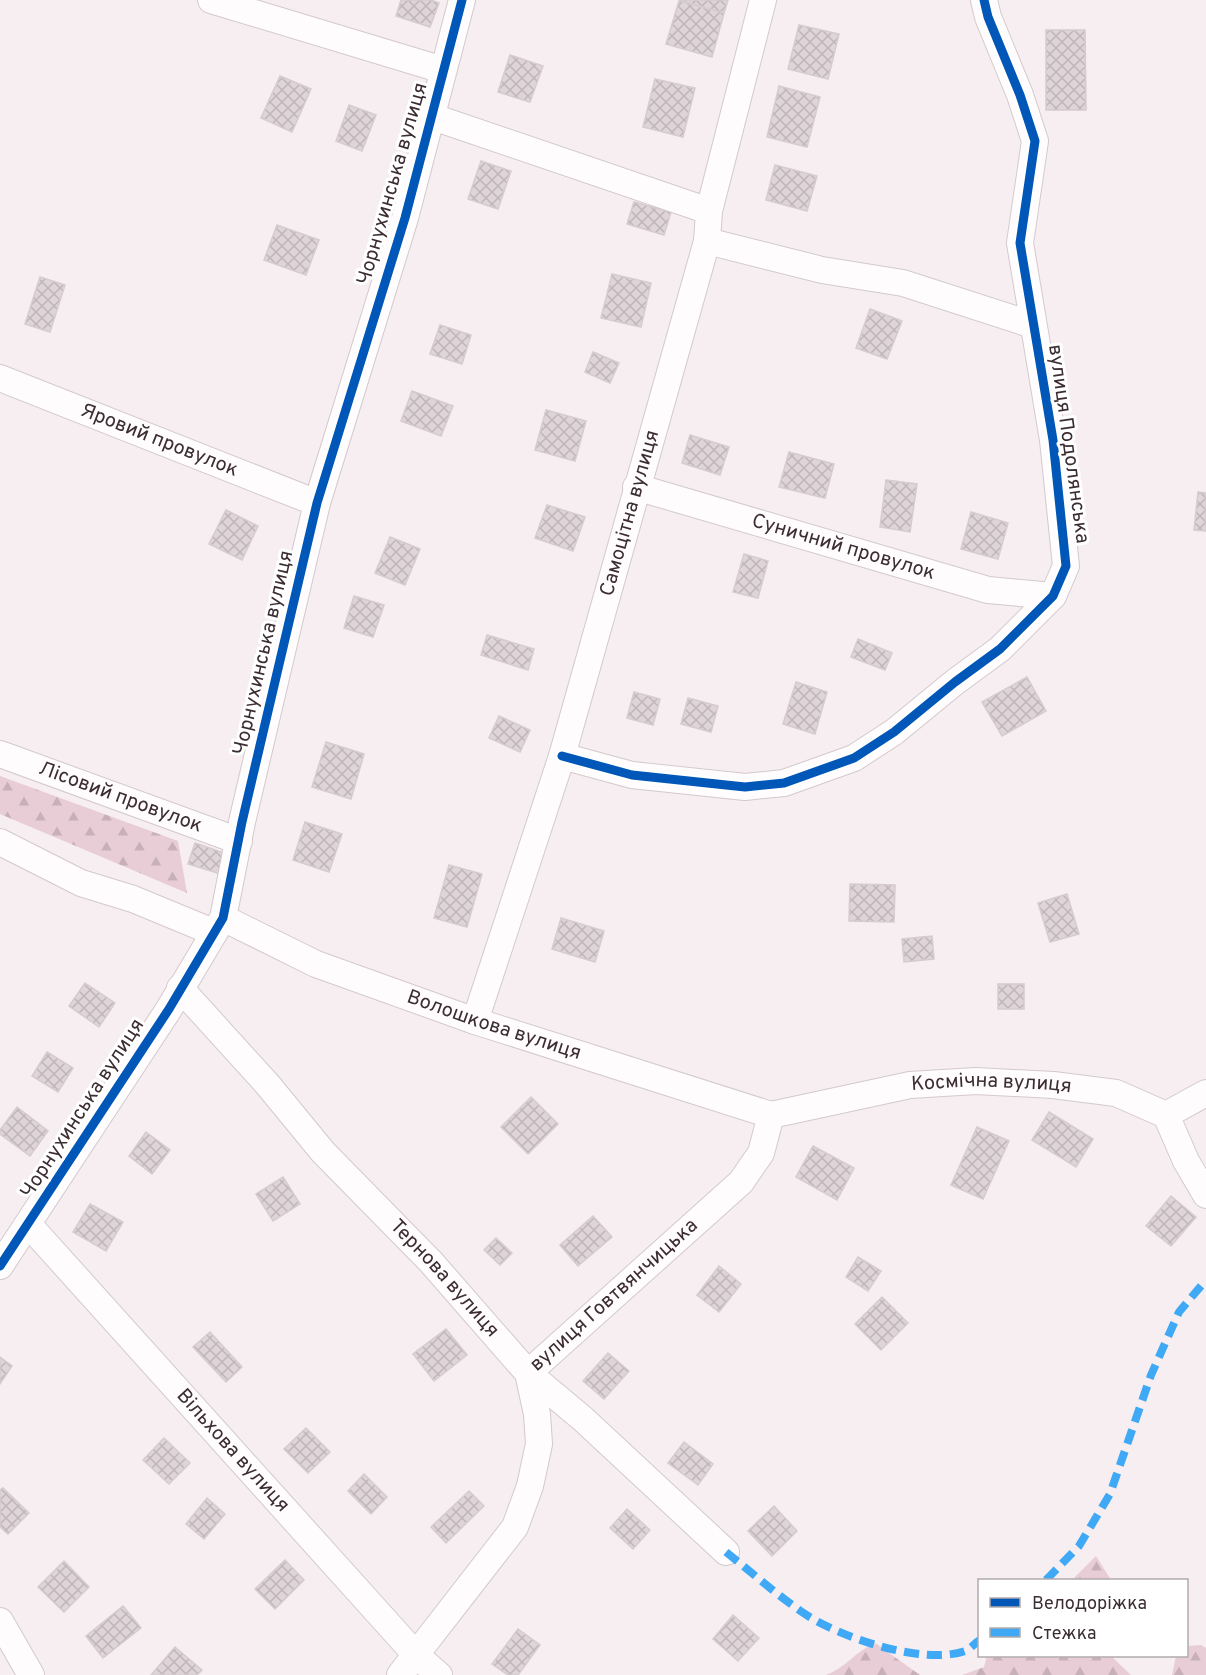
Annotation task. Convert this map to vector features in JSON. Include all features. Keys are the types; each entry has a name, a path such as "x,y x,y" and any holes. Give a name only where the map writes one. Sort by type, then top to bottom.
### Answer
{"street":[{"path":"211,0 443,70"},
{"name":"Чорнухинська вулиця","path":"0,1266 29,1225 218,925 317,503 405,218 462,0"},
{"name":"Самоцітна вулиця","path":"475,1021 562,756 636,486 707,241 709,211 763,0"},
{"name":"вулиця Подолянська","path":"562,756 632,775 745,788 784,783 854,758 894,732 1000,649 1053,596 1066,566 1053,440 1020,243 1035,141 1020,95 988,17 984,0"},
{"path":"433,117 709,211"},
{"path":"707,241 822,270 903,283 1033,325"},
{"name":"Яровий провулок","path":"0,378 317,503"},
{"name":"Суничний провулок","path":"636,486 988,590 1053,596"},
{"name":"Лісовий провулок","path":"0,754 239,841"},
{"name":"Волошкова вулиця","path":"0,842 81,883 218,925 315,964 475,1021 771,1115"},
{"name":"Тернова вулиця","path":"180,988 268,1085 323,1152 431,1262 528,1373 583,1419 726,1552"},
{"name":"Космічна вулиця","path":"771,1115 910,1085 976,1081 1053,1085 1116,1093 1166,1115"},
{"path":"1206,1093 1166,1115 1186,1161 1206,1195"},
{"name":"вулиця Говтвянчицька","path":"400,1675 515,1527 530,1486 539,1444 537,1414 528,1373 741,1182 761,1154 771,1115"},
{"name":"Вільхова вулиця","path":"29,1225 417,1656 439,1675"},
{"path":"0,1621 31,1675"}],"green space":[{"path":"0,776 178,841 187,893 0,814"},
{"path":"1096,1556 1110,1579 1073,1579"},
{"path":"875,1643 920,1675 826,1675 862,1650"},
{"path":"1201,1645 1206,1648 1206,1675 1172,1675 1176,1657 1188,1657 1188,1646"},
{"path":"987,1657 1112,1657 1131,1675 962,1675 984,1667"}],"building":[{"path":"401,0 431,0 439,3 430,27 396,16"},
{"path":"679,0 728,0 724,13"},
{"path":"679,1 724,13 712,57 666,44"},
{"path":"799,25 839,34 828,79 788,69"},
{"path":"1046,30 1085,30 1086,110 1046,110"},
{"path":"510,55 543,66 530,102 498,92"},
{"path":"280,76 311,89 292,132 261,118"},
{"path":"655,79 695,88 683,137 643,127"},
{"path":"779,86 820,97 807,147 767,137"},
{"path":"349,105 376,115 362,151 336,141"},
{"path":"481,161 511,171 498,209 468,199"},
{"path":"775,165 817,176 807,211 766,200"},
{"path":"634,202 671,212 664,235 627,224"},
{"path":"277,225 319,240 306,275 264,260"},
{"path":"612,274 651,283 641,327 601,318"},
{"path":"40,277 65,285 50,332 25,324"},
{"path":"870,309 902,321 887,359 856,348"},
{"path":"440,325 471,335 462,364 430,354"},
{"path":"593,352 619,363 610,383 585,372"},
{"path":"412,391 453,406 441,436 401,421"},
{"path":"546,410 586,421 575,461 535,450"},
{"path":"690,435 729,447 720,475 682,463"},
{"path":"789,452 834,464 825,498 779,487"},
{"path":"886,480 917,484 910,532 880,527"},
{"path":"1198,492 1206,493 1206,531 1194,530"},
{"path":"547,505 585,517 573,551 535,538"},
{"path":"226,510 258,526 242,560 209,544"},
{"path":"971,512 1008,523 998,559 961,549"},
{"path":"390,537 420,549 405,585 375,573"},
{"path":"744,554 768,561 758,598 733,592"},
{"path":"354,596 384,605 373,637 344,628"},
{"path":"487,635 534,649 528,670 481,655"},
{"path":"858,639 892,653 885,670 851,657"},
{"path":"1027,677 1046,711 1002,736 982,702"},
{"path":"796,682 827,692 815,734 783,724"},
{"path":"634,692 660,699 653,725 627,718"},
{"path":"688,698 718,706 711,732 681,724"},
{"path":"499,716 530,730 520,752 489,738"},
{"path":"326,742 364,754 351,799 312,787"},
{"path":"305,822 342,834 329,872 293,860"},
{"path":"195,843 227,854 221,874 188,864"},
{"path":"449,865 482,874 467,927 434,918"},
{"path":"850,884 895,885 894,922 849,921"},
{"path":"1067,894 1079,934 1050,942 1038,903"},
{"path":"561,918 604,931 595,962 552,949"},
{"path":"932,936 934,959 904,962 902,939"},
{"path":"85,983 115,1003 99,1027 69,1006"},
{"path":"998,984 1024,984 1024,1009 998,1009"},
{"path":"47,1052 73,1068 58,1092 32,1076"},
{"path":"531,1097 558,1124 528,1154 501,1127"},
{"path":"17,1107 48,1131 30,1156 0,1134 0,1130"},
{"path":"1049,1112 1093,1139 1076,1167 1032,1140"},
{"path":"977,1127 1009,1141 983,1199 951,1185"},
{"path":"146,1132 170,1150 152,1174 129,1156"},
{"path":"813,1146 854,1168 837,1200 796,1177"},
{"path":"283,1177 300,1204 273,1221 256,1194"},
{"path":"1171,1196 1196,1217 1171,1246 1146,1226"},
{"path":"90,1204 123,1222 106,1251 73,1232"},
{"path":"593,1216 612,1237 578,1266 560,1245"},
{"path":"496,1238 512,1253 500,1265 484,1250"},
{"path":"858,1257 881,1271 868,1291 846,1277"},
{"path":"719,1266 741,1284 719,1312 697,1295"},
{"path":"882,1297 908,1323 881,1350 855,1324"},
{"path":"446,1329 467,1355 434,1381 413,1354"},
{"path":"210,1332 242,1367 226,1382 193,1347"},
{"path":"608,1353 629,1371 604,1399 583,1381"},
{"path":"0,1357 12,1366 0,1384"},
{"path":"306,1428 330,1452 308,1473 284,1449"},
{"path":"164,1438 190,1463 169,1484 143,1460"},
{"path":"684,1442 713,1464 698,1485 668,1463"},
{"path":"364,1474 387,1497 371,1514 348,1491"},
{"path":"3,1488 29,1513 8,1534 0,1527 0,1490"},
{"path":"469,1491 484,1506 446,1543 431,1527"},
{"path":"207,1498 225,1514 204,1539 186,1524"},
{"path":"774,1506 797,1531 772,1556 748,1531"},
{"path":"627,1509 650,1530 633,1549 610,1528"},
{"path":"285,1560 304,1580 275,1609 255,1589"},
{"path":"64,1561 89,1587 64,1612 38,1587"},
{"path":"123,1606 141,1628 103,1658 86,1636"},
{"path":"733,1615 759,1638 738,1661 713,1639"},
{"path":"518,1629 540,1645 518,1675 508,1675 492,1664"},
{"path":"175,1647 202,1670 197,1675 151,1675"}],"marked path":[{"path":"1047,1579 1079,1546 1110,1494 1151,1375 1179,1312 1206,1280"},
{"path":"726,1552 802,1612 837,1631 858,1639 904,1652 927,1655 947,1655 965,1651 978,1642"}],"cycle path":[{"path":"0,1266 169,1009 223,918 242,822 317,503 405,218 462,0"},
{"path":"562,756 632,775 745,787 784,783 854,758 894,732 1000,649 1053,596 1066,566 1053,440 1020,243 1035,141 1020,95 988,17 984,0"}]}
